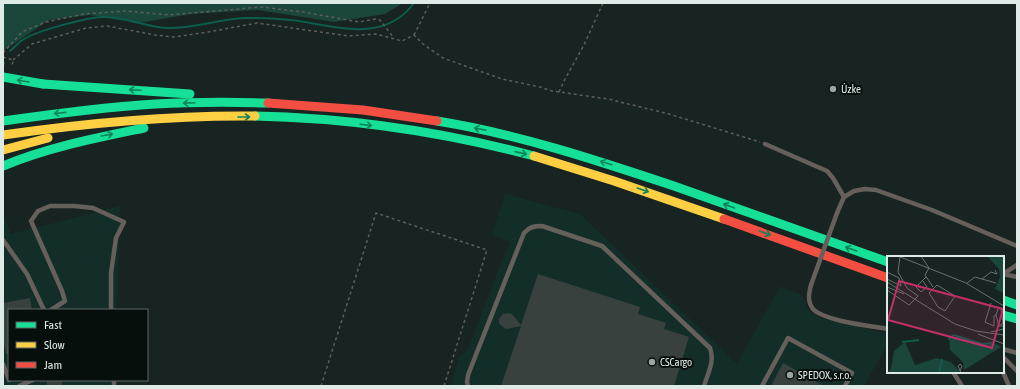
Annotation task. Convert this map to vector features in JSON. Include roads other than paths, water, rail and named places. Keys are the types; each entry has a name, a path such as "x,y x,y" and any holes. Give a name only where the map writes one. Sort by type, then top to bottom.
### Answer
{"highway":[{"path":"3,78 43,84 209,95 228,102"},
{"path":"4,120 128,106 228,102 353,109 397,115 485,130 570,152 631,171 887,262"},
{"path":"3,135 96,123 191,117 245,116 327,121 404,130 486,145 564,164 887,278"},
{"path":"3,166 36,152 191,117"},
{"path":"3,150 59,135 96,123"},
{"path":"1004,300 1017,304"},
{"path":"1004,315 1017,319"}],"lane":[{"path":"765,144 827,171 844,197"},
{"path":"887,329 821,315 810,303 808,295 811,285 844,197 854,191 865,189 876,190 932,210 1017,246"},
{"path":"53,309 65,301 31,221 38,211 50,206 92,208 124,222 116,238 112,272 111,309"},
{"path":"468,386 468,375 524,234 528,229 534,226 542,226 602,246 710,348 712,362 704,386"},
{"path":"3,240 27,274 44,309"},
{"path":"1004,273 1017,265"},
{"path":"1004,274 1017,277"},
{"path":"762,386 788,338 852,373 845,386"},
{"path":"1004,349 1017,353"},
{"path":"1004,358 1017,371"},
{"path":"3,364 8,377"},
{"path":"954,373 962,386"},
{"path":"1003,373 1009,386"},
{"path":"19,386 31,381"}],"waterway":[{"path":"10,51 21,41 37,33 73,22 102,17 118,18 151,26 167,28 188,27 238,18 270,18 350,29 364,29 391,23 403,15 414,3"}],"place":[{"name":"Úzke","path":"833,89"},
{"name":"CSCargo","path":"652,362"},
{"name":"SPEDOX, s.r.o.","path":"790,375"}]}
